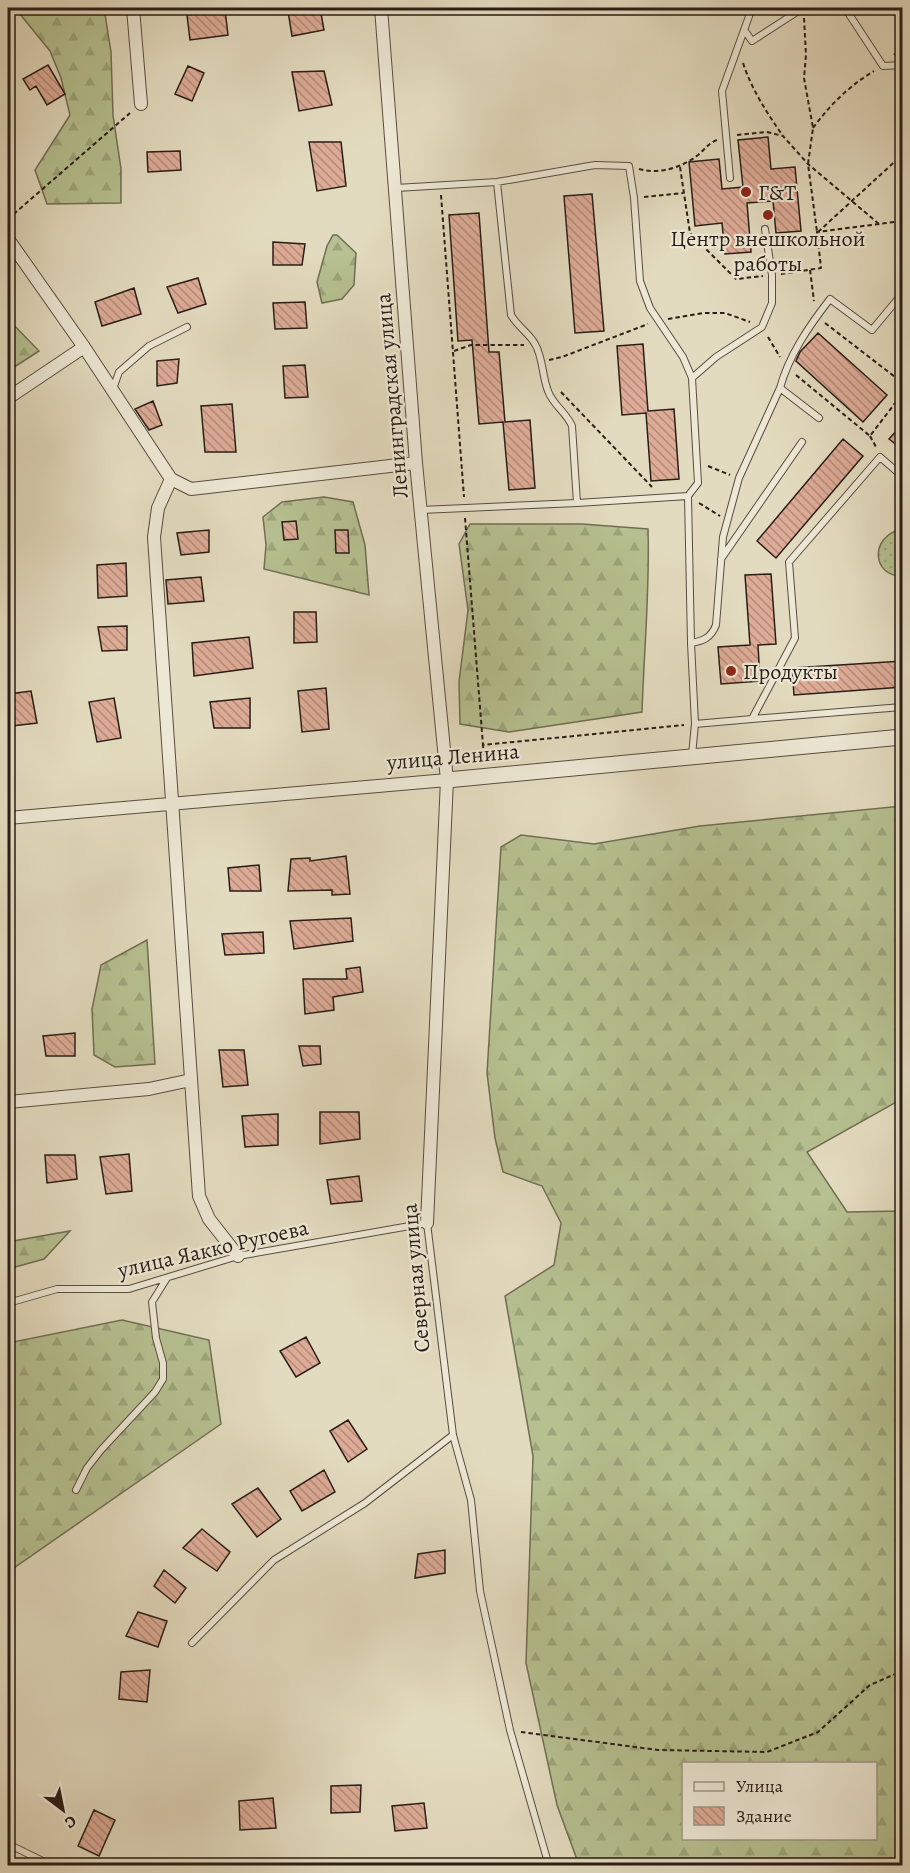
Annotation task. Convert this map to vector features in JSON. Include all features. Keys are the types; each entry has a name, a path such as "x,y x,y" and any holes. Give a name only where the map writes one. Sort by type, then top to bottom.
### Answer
{"street":[{"path":"133,8 141,104"},
{"name":"Ленинградская улица","path":"381,8 416,463 447,780"},
{"path":"8,239 84,347 171,479 191,489 416,463"},
{"path":"8,398 84,347"},
{"path":"171,479 158,508 154,537 199,1196 209,1219 238,1256"},
{"name":"улица Ленина","path":"8,818 172,805 903,737"},
{"name":"Северная улица","path":"427,1222 447,780"},
{"path":"8,1102 149,1089 191,1080"}],"lane":[{"path":"730,178 722,91 752,8"},
{"path":"745,31 752,41 803,8"},
{"path":"845,8 883,66 903,65"},
{"path":"396,188 498,182 595,165 629,166 634,198 640,281 650,308 683,357 693,378 698,483 688,496 695,724 692,756"},
{"path":"498,182 511,315 517,326 536,345 548,390 556,406 568,416 572,426 577,504"},
{"path":"693,378 716,357 762,327 772,303 772,275 765,229"},
{"path":"691,644 702,641 713,633 716,625 723,537 727,520 739,478 780,388 786,366 816,317 830,299 872,330 903,294"},
{"path":"112,389 118,372 148,346 187,327"},
{"path":"780,388 819,418"},
{"path":"721,559 802,442"},
{"path":"752,719 795,638 789,562 880,457 903,476"},
{"path":"421,510 577,504 688,496"},
{"path":"695,724 903,707"},
{"name":"улица Яакко Ругоева","path":"8,1303 57,1289 129,1289 238,1256 427,1222"},
{"name":"Северная улица","path":"427,1222 453,1435 471,1500 480,1591 510,1730 549,1866"},
{"path":"76,1490 87,1468 100,1450 155,1392 163,1379 164,1363 156,1338 152,1302 167,1277"},
{"path":"192,1643 274,1560 365,1503 453,1435"},
{"path":"8,1844 53,1866"}],"path":[{"path":"680,167 690,233 735,279 821,268 808,164 813,128 804,78 807,55 804,16"},
{"path":"813,128 829,107 856,81 883,66 903,46"},
{"path":"738,48 748,78 767,113 783,136 808,164 879,224"},
{"path":"8,219 141,104"},
{"path":"629,166 648,172 680,167 698,155 711,142 726,137 767,132 783,136"},
{"path":"817,232 903,155"},
{"path":"440,186 485,776"},
{"path":"634,198 683,193"},
{"path":"817,232 903,221"},
{"path":"810,270 816,317 903,385"},
{"path":"540,361 562,357 659,320 703,313 725,313 762,327 786,366 870,436 880,457"},
{"path":"454,351 471,345 536,345"},
{"path":"545,376 579,408 647,483 666,498"},
{"path":"870,436 903,394"},
{"path":"697,463 739,478"},
{"path":"688,496 727,520"},
{"path":"903,512 899,546 903,548"},
{"path":"483,745 695,724"},
{"path":"510,1730 658,1750 767,1752 818,1732 870,1685 903,1671"}],"green space":[{"path":"15,8 104,8 111,52 113,115 121,169 121,203 47,204 35,170 70,115 61,78 50,51"},
{"path":"333,235 337,235 356,253 354,285 342,299 322,303 317,282 327,246"},
{"path":"8,319 39,351 8,371"},
{"path":"324,497 353,502 365,545 369,595 264,569 266,545 263,517 282,502"},
{"path":"470,524 582,524 648,529 648,597 642,712 509,732 460,724 459,682 468,610 459,544"},
{"path":"902,530 902,576 885,570 878,556 883,541 890,534"},
{"path":"902,806 902,1096 893,1104 807,1152 847,1212 902,1211 902,1865 579,1865 557,1805 526,1663 533,1456 505,1296 554,1265 561,1223 542,1186 503,1172 495,1138 487,1073 501,847 521,835 594,844 700,826"},
{"path":"147,940 155,1064 115,1067 94,1055 92,1009 101,965"},
{"path":"70,1231 44,1259 8,1269 8,1242"},
{"path":"122,1320 209,1340 221,1424 8,1572 8,1343"}],"building":[{"path":"320,8 324,30 292,36 288,11"},
{"path":"225,10 228,35 190,40 187,15"},
{"path":"48,65 65,94 47,105 36,86 30,90 23,79"},
{"path":"188,66 204,73 192,101 175,94"},
{"path":"324,71 332,105 299,111 292,72"},
{"path":"768,137 771,169 795,167 801,231 776,233 773,201 747,203 751,252 725,254 722,223 695,226 689,162 719,159 722,189 743,187 738,140"},
{"path":"309,142 341,142 346,186 317,191"},
{"path":"180,151 181,170 148,172 147,152"},
{"path":"592,194 604,331 575,333 564,196"},
{"path":"479,213 489,352 499,352 505,422 530,420 535,488 509,490 503,422 479,424 472,340 458,341 449,215"},
{"path":"273,242 305,244 302,265 273,265"},
{"path":"198,278 206,304 178,313 167,287"},
{"path":"134,288 141,314 102,326 95,302"},
{"path":"305,302 307,328 275,329 273,303"},
{"path":"818,333 887,395 863,422 796,361 800,352"},
{"path":"643,344 648,411 674,409 679,479 651,481 646,413 622,415 617,346"},
{"path":"179,359 177,383 157,386 157,361"},
{"path":"305,365 308,397 285,398 283,366"},
{"path":"153,401 162,425 149,430 135,409"},
{"path":"232,404 236,452 205,452 201,406"},
{"path":"903,424 903,450 889,439"},
{"path":"843,439 863,456 776,558 757,541"},
{"path":"296,521 298,539 284,540 282,522"},
{"path":"209,530 209,552 181,555 177,533"},
{"path":"335,530 348,530 349,553 336,553"},
{"path":"126,563 127,596 98,598 97,565"},
{"path":"771,574 776,644 758,645 760,681 721,684 718,647 750,645 745,575"},
{"path":"201,577 204,601 168,604 166,580"},
{"path":"294,612 316,612 317,642 294,643"},
{"path":"127,626 127,650 102,651 98,627"},
{"path":"249,637 253,668 194,676 192,643"},
{"path":"903,661 903,687 794,695 792,668"},
{"path":"326,688 329,729 302,732 298,691"},
{"path":"31,691 37,723 12,726 9,694"},
{"path":"114,698 121,738 97,742 89,702"},
{"path":"250,698 250,728 214,728 210,702"},
{"path":"346,856 350,894 332,895 332,890 288,891 291,859 310,858 310,861"},
{"path":"259,865 261,891 230,891 228,868"},
{"path":"351,918 353,941 294,949 290,921"},
{"path":"263,932 264,953 225,955 222,934"},
{"path":"360,967 363,992 333,997 334,1010 305,1014 303,979 347,979 346,969"},
{"path":"75,1033 75,1056 46,1056 43,1036"},
{"path":"299,1046 320,1046 321,1064 303,1066"},
{"path":"219,1050 244,1050 248,1085 223,1087"},
{"path":"320,1112 359,1112 360,1139 320,1144"},
{"path":"278,1114 278,1145 245,1147 242,1116"},
{"path":"129,1154 132,1191 106,1194 100,1157"},
{"path":"45,1155 75,1155 77,1179 47,1183"},
{"path":"359,1176 362,1201 331,1204 327,1180"},
{"path":"306,1337 320,1363 296,1377 280,1351"},
{"path":"348,1420 367,1449 348,1462 330,1431"},
{"path":"324,1470 335,1492 302,1511 290,1491"},
{"path":"258,1488 281,1519 257,1537 232,1504"},
{"path":"202,1529 230,1552 217,1571 183,1548"},
{"path":"445,1550 445,1573 415,1578 418,1554"},
{"path":"164,1570 186,1588 175,1603 154,1586"},
{"path":"138,1612 167,1621 158,1647 126,1636"},
{"path":"150,1670 147,1702 119,1699 121,1672"},
{"path":"361,1785 360,1812 331,1813 331,1786"},
{"path":"273,1798 276,1828 240,1830 239,1801"},
{"path":"424,1803 427,1828 395,1831 392,1806"},
{"path":"94,1810 115,1820 99,1856 78,1846"}],"place":[{"name":"Г&Т","path":"746,192"},
{"name":"Центр внешкольной работы","path":"768,215"},
{"name":"Продукты","path":"731,671"}]}
